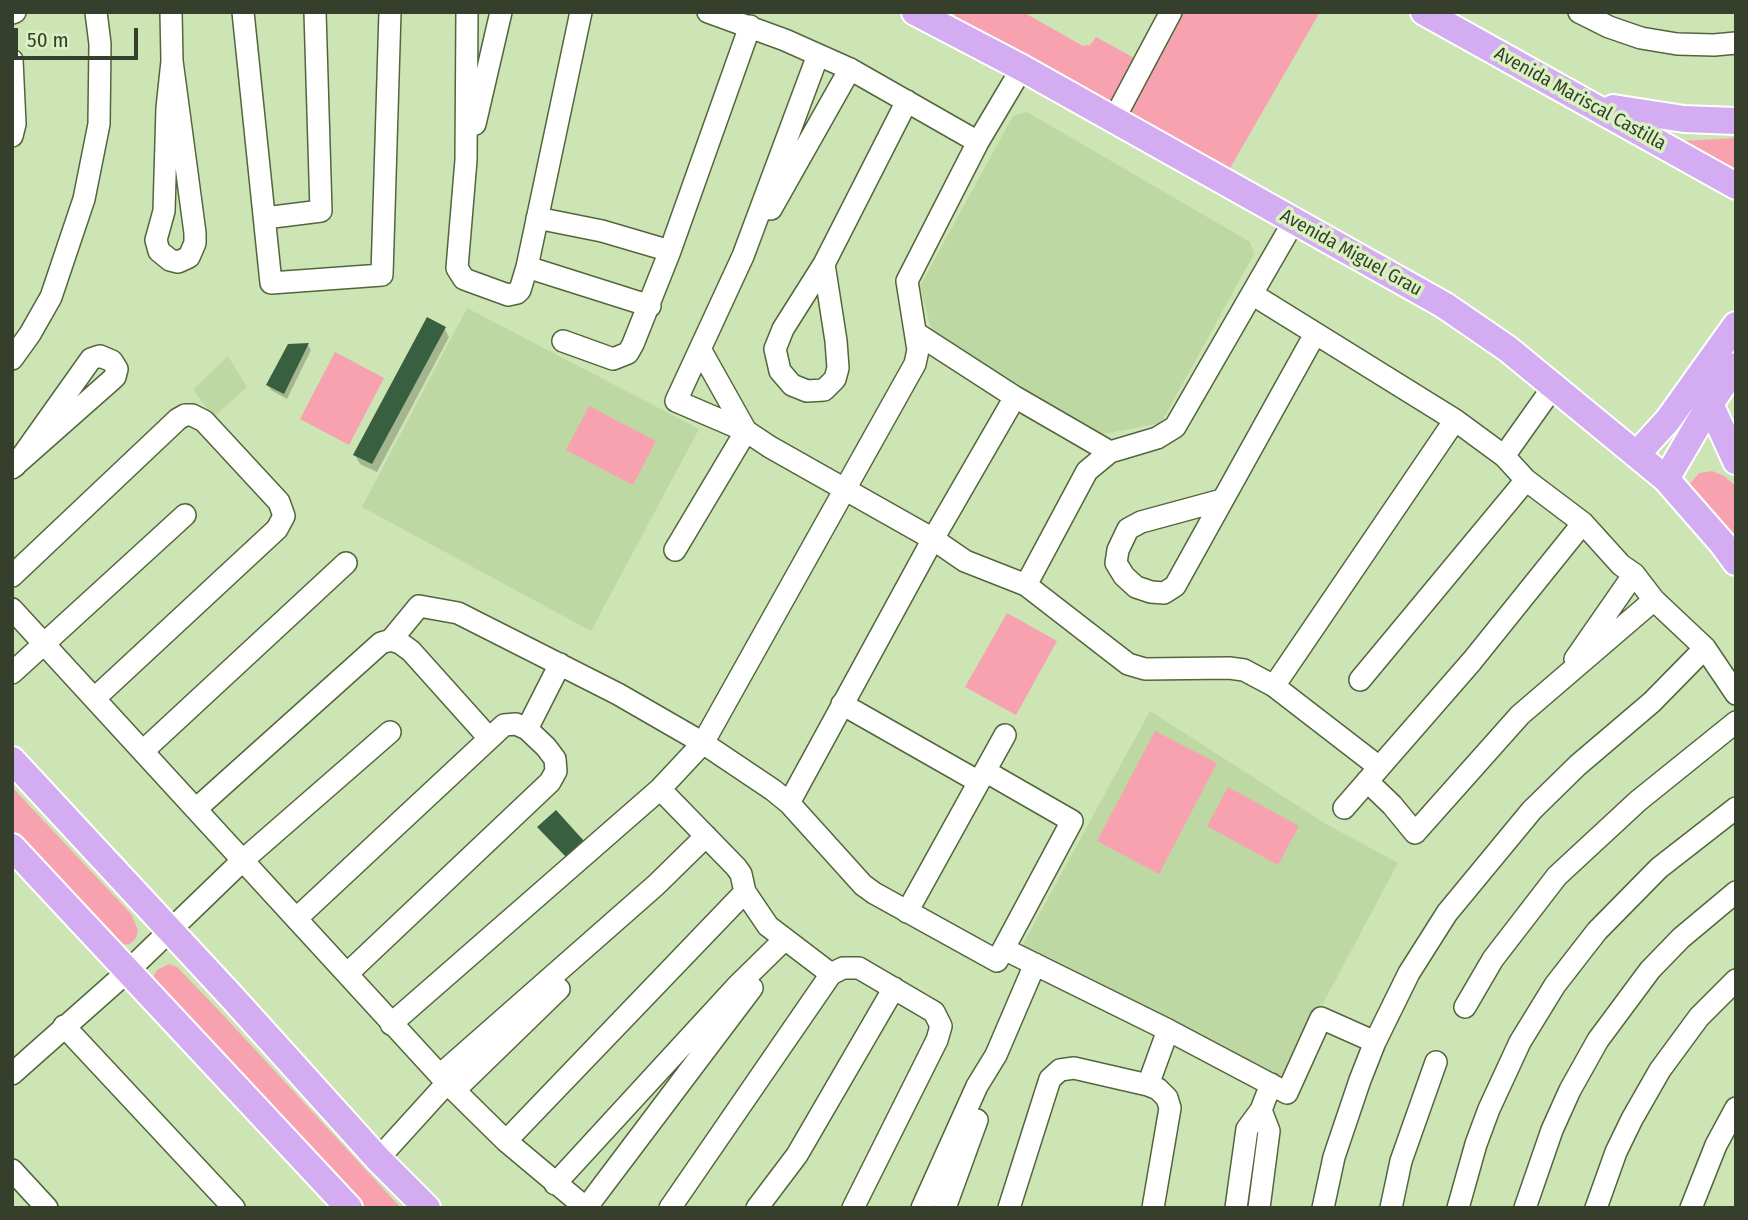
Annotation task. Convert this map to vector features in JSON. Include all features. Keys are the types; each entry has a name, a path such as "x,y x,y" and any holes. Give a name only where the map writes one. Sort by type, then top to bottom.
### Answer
{"main road":[{"name":"Avenida Mariscal Castilla","path":"1424,12 1736,186"},
{"name":"Avenida Miguel Grau","path":"928,15 1444,304 1508,349 1666,478 1736,562"},
{"path":"1590,104 1684,120 1736,121"},
{"path":"1637,454 1683,400 1736,325"},
{"path":"1666,478 1736,366"},
{"path":"1710,404 1736,461"},
{"path":"12,760 171,930 378,1159 427,1208"},
{"path":"12,847 349,1208"}],"street":[{"path":"12,359 51,297 87,186 99,124 100,44 96,12"},
{"path":"171,12 172,61 195,233 193,251 185,260 178,262 163,256 157,246 163,211 167,108 172,61"},
{"path":"243,12 271,283 383,275 390,12"},
{"path":"265,218 321,211 315,12"},
{"path":"467,12 466,160 457,268 460,276 513,295 520,290 527,267 581,12"},
{"path":"466,160 501,12"},
{"path":"708,12 750,26 850,69 978,142"},
{"path":"1113,121 1171,12"},
{"path":"1579,12 1609,27 1641,38 1677,44 1736,43"},
{"path":"562,341 605,357 620,358 628,353 650,306 750,26"},
{"path":"467,52 491,53"},
{"path":"743,256 818,55"},
{"path":"12,60 15,124 12,136"},
{"path":"391,1024 660,789 703,743 915,364 918,350 907,281 978,142 1021,68"},
{"path":"850,69 743,256 676,401 747,431 844,490 933,539 965,561 1026,585 1128,664 1145,669 1244,670 1274,686 1373,774 1392,805 1415,833 1520,715 1654,600"},
{"path":"824,264 838,368 835,379 824,390 807,391 792,386 779,371 775,349 783,329 824,264 907,101"},
{"path":"163,211 179,216 193,211"},
{"path":"537,218 602,231 670,251"},
{"path":"1026,585 1087,471 1110,452 1157,438 1175,427 1294,221"},
{"path":"527,267 650,306"},
{"path":"1252,294 1455,420 1504,456 1555,504 1583,523 1621,565 1634,575 1654,600 1705,648 1736,694"},
{"path":"916,333 1015,397 1110,452"},
{"path":"1222,500 1141,522 1128,529 1118,550 1116,563 1124,576 1136,587 1151,592 1164,593 1175,586 1315,334"},
{"path":"699,349 747,431"},
{"path":"100,356 116,365 115,377 13,467 91,359 100,356"},
{"path":"1504,456 1553,387"},
{"path":"789,803 933,539 1015,397"},
{"path":"12,576 185,415 205,421 279,502 284,516 277,529 95,698"},
{"path":"1274,686 1455,420"},
{"path":"675,550 747,431"},
{"path":"1360,680 1527,480"},
{"path":"12,673 185,514"},
{"path":"1344,808 1472,662 1583,523"},
{"path":"143,751 346,563"},
{"path":"1559,681 1634,575"},
{"path":"196,809 381,643 391,640 419,606 458,613 618,694 703,743 789,803 863,885 997,961 1072,821 842,704"},
{"path":"12,609 447,1083 506,1141 586,1208 749,991 784,940"},
{"path":"391,640 411,651 489,738"},
{"path":"1323,1208 1334,1157 1375,1042 1426,945 1447,913 1532,810 1578,765 1652,702 1705,648"},
{"path":"527,729 560,664"},
{"path":"1465,1007 1493,959 1557,876 1638,801 1736,722"},
{"path":"297,918 504,725 516,724 527,729 546,747 555,759 556,771 550,782 348,973"},
{"path":"15,1067 127,972 242,861 390,732"},
{"path":"907,912 1005,735"},
{"path":"660,789 736,867 741,874 745,892 757,912 784,940 831,974"},
{"path":"1458,1208 1476,1144 1493,1098 1520,1042 1555,985 1597,931 1659,868 1736,808"},
{"path":"378,1159 447,1083 608,941 656,886 706,836"},
{"path":"506,1141 745,892"},
{"path":"1525,1208 1552,1130 1570,1090 1598,1040 1650,970 1681,938 1736,892"},
{"path":"555,1184 737,986 784,940"},
{"path":"1004,948 1287,1093 1321,1018 1375,1042"},
{"path":"922,1208 977,1086 996,1055 1035,964"},
{"path":"670,1208 831,974 843,968 859,968 934,1012 941,1026 937,1040 853,1208"},
{"path":"1596,1208 1621,1141 1660,1069 1699,1017 1736,980"},
{"path":"757,1208 797,1155 894,988"},
{"path":"64,1026 234,1208"},
{"path":"1148,1085 1168,1030"},
{"path":"945,1208 987,1091 996,1055"},
{"path":"1391,1208 1401,1161 1436,1062"},
{"path":"1009,1208 1050,1079 1060,1070 1074,1068 1148,1085 1158,1089 1167,1098 1170,1108 1153,1208"},
{"path":"1236,1208 1247,1129 1261,1110 1271,1084"},
{"path":"1691,1208 1716,1145 1736,1108"},
{"path":"1259,1208 1269,1131 1261,1110"},
{"path":"775,1208 797,1155"},
{"path":"12,1170 47,1208"}],"shaded area":[{"path":"957,12 1023,12 1083,46 1090,45 1096,37 1138,60 1113,104 948,29"},
{"path":"1182,12 1320,12 1218,189 1119,124"},
{"path":"1027,112 1250,242 1254,254 1161,423 1098,435 935,344 920,286 1013,116"},
{"path":"1736,138 1736,190 1653,140 1683,141"},
{"path":"467,308 699,429 591,631 362,507"},
{"path":"335,352 384,378 349,445 300,419"},
{"path":"228,356 247,387 214,417 193,390"},
{"path":"589,406 656,441 633,485 566,450"},
{"path":"1712,471 1724,476 1736,486 1736,549 1688,486 1699,473"},
{"path":"1007,613 1057,641 1016,715 965,687"},
{"path":"1150,711 1326,824 1398,863 1280,1084 1021,948"},
{"path":"1155,731 1217,763 1159,874 1097,841"},
{"path":"12,787 131,914 138,930 136,938 130,944 117,945 12,835"},
{"path":"1228,787 1299,826 1278,865 1207,826"},
{"path":"169,964 177,967 224,1016 401,1208 361,1208 153,982 157,970"}],"building":[{"path":"427,317 446,327 372,464 353,455"},
{"path":"309,343 284,394 266,385 288,344"},
{"path":"556,810 584,841 566,857 537,827"}]}
